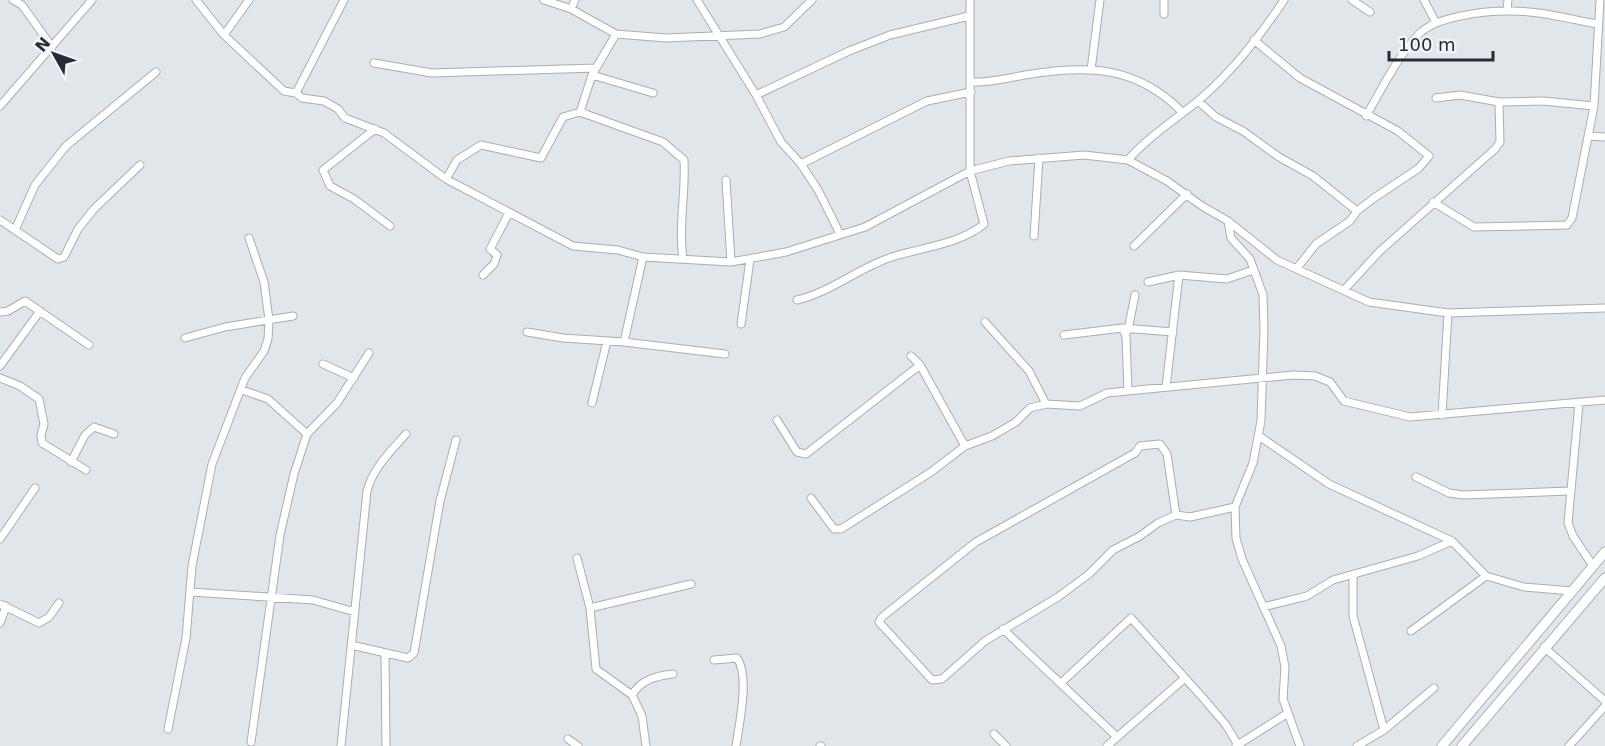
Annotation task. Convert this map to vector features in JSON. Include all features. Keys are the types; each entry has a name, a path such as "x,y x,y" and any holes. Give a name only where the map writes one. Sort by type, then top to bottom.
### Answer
{"street":[{"path":"13,0 22,5 52,47"},
{"path":"0,106 92,0"},
{"path":"196,0 224,35 284,91 296,93 302,98 324,101 338,109 345,118 396,140 446,179 573,246 618,250 643,257 731,262 750,260 786,252 865,227 900,211 934,188 970,171 1009,161 1084,155 1128,160 1228,221 1277,260 1369,302 1448,313 1605,308"},
{"path":"224,35 249,0"},
{"path":"296,93 344,0"},
{"path":"544,0 571,9 616,34 666,38 717,34 734,36 760,34 784,27 812,0"},
{"path":"571,9 575,0"},
{"path":"697,0 756,95 781,142 801,164 840,234"},
{"path":"797,300 818,295 887,258 947,242 984,224 970,171 970,0"},
{"path":"1091,70 1100,0"},
{"path":"1164,0 1164,14"},
{"path":"1128,160 1144,142 1226,75 1284,0"},
{"path":"1352,0 1370,12"},
{"path":"1424,0 1436,23"},
{"path":"1507,10 1508,0"},
{"path":"1433,202 1474,227 1567,225 1572,218 1594,106 1600,0"},
{"path":"1366,116 1414,41 1436,23 1507,10 1598,24"},
{"path":"756,95 883,38 969,16"},
{"path":"580,112 594,71 616,34"},
{"path":"1254,40 1300,78 1366,116 1398,131 1429,156 1419,168 1357,211 1350,221 1316,244 1297,268"},
{"path":"374,63 432,72 594,71 653,93"},
{"path":"971,82 988,83 1060,70 1106,70 1144,82 1166,96 1182,112"},
{"path":"15,230 35,185 66,146 156,72"},
{"path":"801,164 927,101 970,92"},
{"path":"1436,98 1460,95 1499,102 1543,101 1594,106"},
{"path":"1198,100 1216,117 1243,131 1278,157 1313,176 1357,211"},
{"path":"1344,290 1372,258 1495,149 1500,142 1499,102"},
{"path":"446,179 457,160 481,145 542,158 563,117 580,112 663,142 684,160 686,177 680,238 683,259"},
{"path":"375,129 323,170 330,186 354,199 390,226"},
{"path":"1588,136 1605,137"},
{"path":"1034,236 1039,158"},
{"path":"0,220 49,255 58,259 64,257 78,229 94,209 140,165"},
{"path":"726,180 731,262"},
{"path":"1134,246 1186,194"},
{"path":"483,275 494,264 497,255 490,249 508,213"},
{"path":"1228,221 1230,238 1250,259 1263,295 1259,436 1253,463 1235,507 1236,538 1281,646 1285,667 1283,699 1300,746"},
{"path":"168,729 186,638 192,566 212,464 245,378 264,351 269,320 264,282 249,238"},
{"path":"624,342 643,257"},
{"path":"741,324 750,260"},
{"path":"1148,282 1179,275 1227,279 1253,270"},
{"path":"1166,387 1179,275"},
{"path":"1128,391 1126,331 1136,295"},
{"path":"0,312 8,311 25,301 89,345"},
{"path":"0,366 40,310"},
{"path":"1442,416 1448,313"},
{"path":"185,338 225,327 293,316"},
{"path":"985,322 1029,371 1046,404"},
{"path":"1064,335 1126,331 1173,332"},
{"path":"526,332 563,338 624,342 725,354"},
{"path":"592,403 607,341"},
{"path":"251,742 286,502 307,434 337,403 369,353"},
{"path":"910,356 920,365 965,446"},
{"path":"323,364 354,378"},
{"path":"777,420 797,452 806,454 920,365"},
{"path":"811,498 837,530 890,499 965,446 992,436 1016,422 1030,408 1046,404 1080,406 1107,393 1241,381 1262,376 1315,376 1330,382 1344,401 1410,417 1605,400"},
{"path":"0,378 20,386 39,399 44,424 40,435 42,443 86,470"},
{"path":"242,390 268,399 307,434"},
{"path":"1579,404 1568,523 1573,536 1593,566"},
{"path":"71,462 85,435 94,427 114,435"},
{"path":"341,746 370,480 406,434"},
{"path":"1259,436 1329,484 1452,541 1486,576 1524,587 1572,591"},
{"path":"351,645 408,658 416,646 440,501 456,440"},
{"path":"1176,516 1167,454 1160,444 1140,446 1135,453 976,542 882,617 879,622 925,672 937,681 985,641 1073,586 1113,550 1176,516 1190,517 1235,507"},
{"path":"1416,477 1449,493 1463,495 1570,491"},
{"path":"0,539 35,488"},
{"path":"1263,607 1306,596 1333,580 1353,576 1379,565 1418,556 1452,541"},
{"path":"1442,746 1605,552"},
{"path":"578,558 590,608 596,669 632,695 642,716 646,746"},
{"path":"1353,576 1353,616 1384,730"},
{"path":"1411,631 1486,576"},
{"path":"1462,746 1544,647 1605,579"},
{"path":"590,608 691,584"},
{"path":"191,592 313,600 355,612"},
{"path":"0,622 3,605 39,622 49,617 59,603"},
{"path":"1060,683 1131,618 1226,725 1237,745 1288,713"},
{"path":"1003,629 1117,737"},
{"path":"1544,647 1605,701"},
{"path":"385,654 386,746"},
{"path":"714,660 737,658 741,664 742,689 736,746"},
{"path":"632,695 638,685 673,674"},
{"path":"1107,746 1185,678"},
{"path":"1358,746 1384,730 1434,688"},
{"path":"1569,746 1605,706"},
{"path":"994,734 1006,746"},
{"path":"568,739 578,746"}]}
